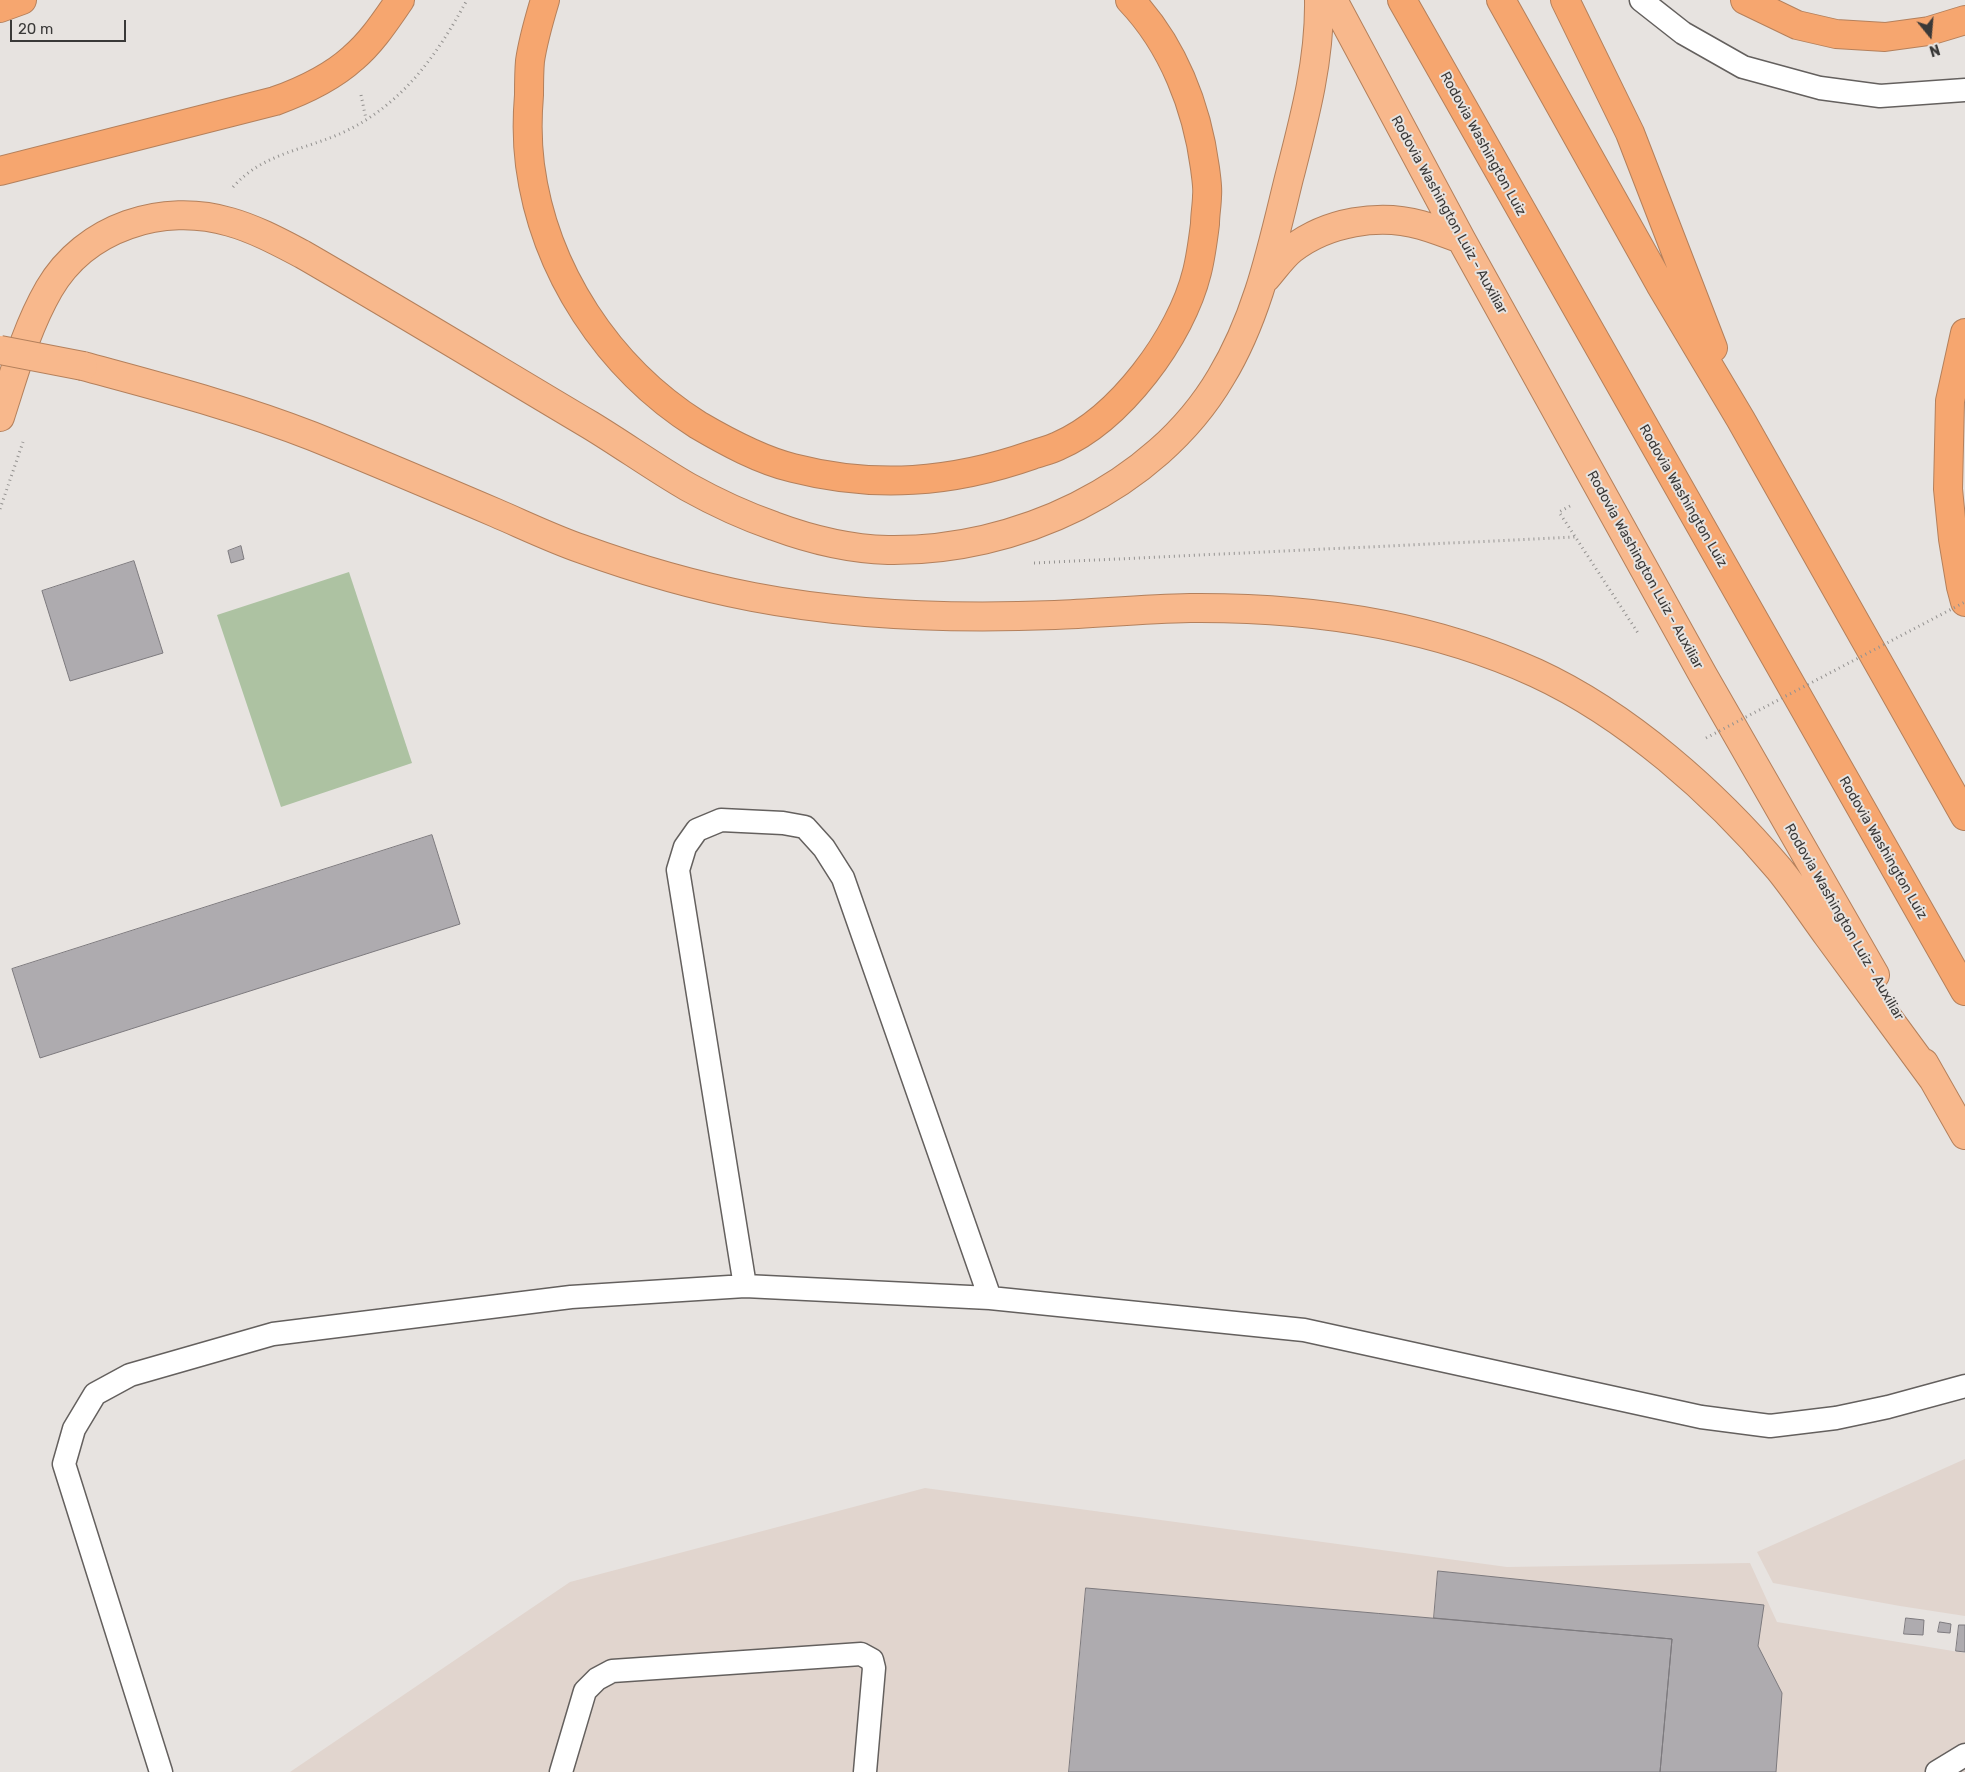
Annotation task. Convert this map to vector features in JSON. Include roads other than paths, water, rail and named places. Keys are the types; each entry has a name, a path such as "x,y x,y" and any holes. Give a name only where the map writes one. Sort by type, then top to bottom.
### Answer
{"highway":[{"path":"0,8 22,0"},
{"path":"0,171 275,101 298,93 323,80 354,58 382,26 400,0"},
{"path":"545,0 535,33 530,64 527,128 530,165 539,210 555,256 571,289 592,324 622,362 642,382 683,415 715,435 753,454 790,468 870,481 912,482 963,474 1010,463 1059,446 1088,428 1119,403 1141,378 1164,344 1182,312 1197,274 1203,240 1208,193 1202,144 1190,99 1170,58 1158,36 1130,0"},
{"path":"0,417 28,333 38,311 50,288 76,256 107,234 128,224 150,218 185,214 219,219 259,232 302,254 575,416 690,488 774,526 820,540 885,550 928,549 966,544 1014,533 1098,497 1137,470 1166,446 1195,413 1219,381 1238,348 1263,281 1310,97 1318,41 1319,0"},
{"name":"Rodovia Washington Luiz - Auxiliar","path":"1333,0 1461,239 1703,675 1842,916 1965,1135"},
{"name":"Rodovia Washington Luiz","path":"1402,0 1965,991"},
{"path":"1501,0 1660,284 1741,420 1965,816"},
{"path":"1565,0 1630,134 1741,420"},
{"path":"1745,0 1797,25 1836,34 1885,37 1929,31 1965,20"},
{"path":"1263,281 1292,250 1319,233 1347,224 1375,220 1398,220 1420,224 1461,239"},
{"path":"1965,333 1950,402 1948,489 1953,539 1965,602"},
{"path":"0,350 83,366 224,405 307,434 581,549 673,577 752,596 826,608 929,617 1050,616 1190,608 1287,612 1351,619 1405,628 1468,646 1535,672 1580,696 1684,771 1732,818 1780,870 1933,1079"}],"lane":[{"path":"1641,0 1683,33 1743,67 1820,88 1880,96 1965,90"},
{"path":"745,1286 678,870 685,847 697,830 721,820 783,823 805,827 824,848 843,878 990,1298"},
{"path":"161,1772 64,1464 74,1429 94,1394 130,1375 273,1334 571,1297 745,1286 990,1298 1304,1330 1701,1417 1770,1426 1836,1418 1888,1407 1965,1386"},
{"path":"561,1772 585,1691 597,1678 612,1671 861,1654 872,1660 874,1668 865,1772"},
{"path":"1938,1772 1965,1755"}]}
